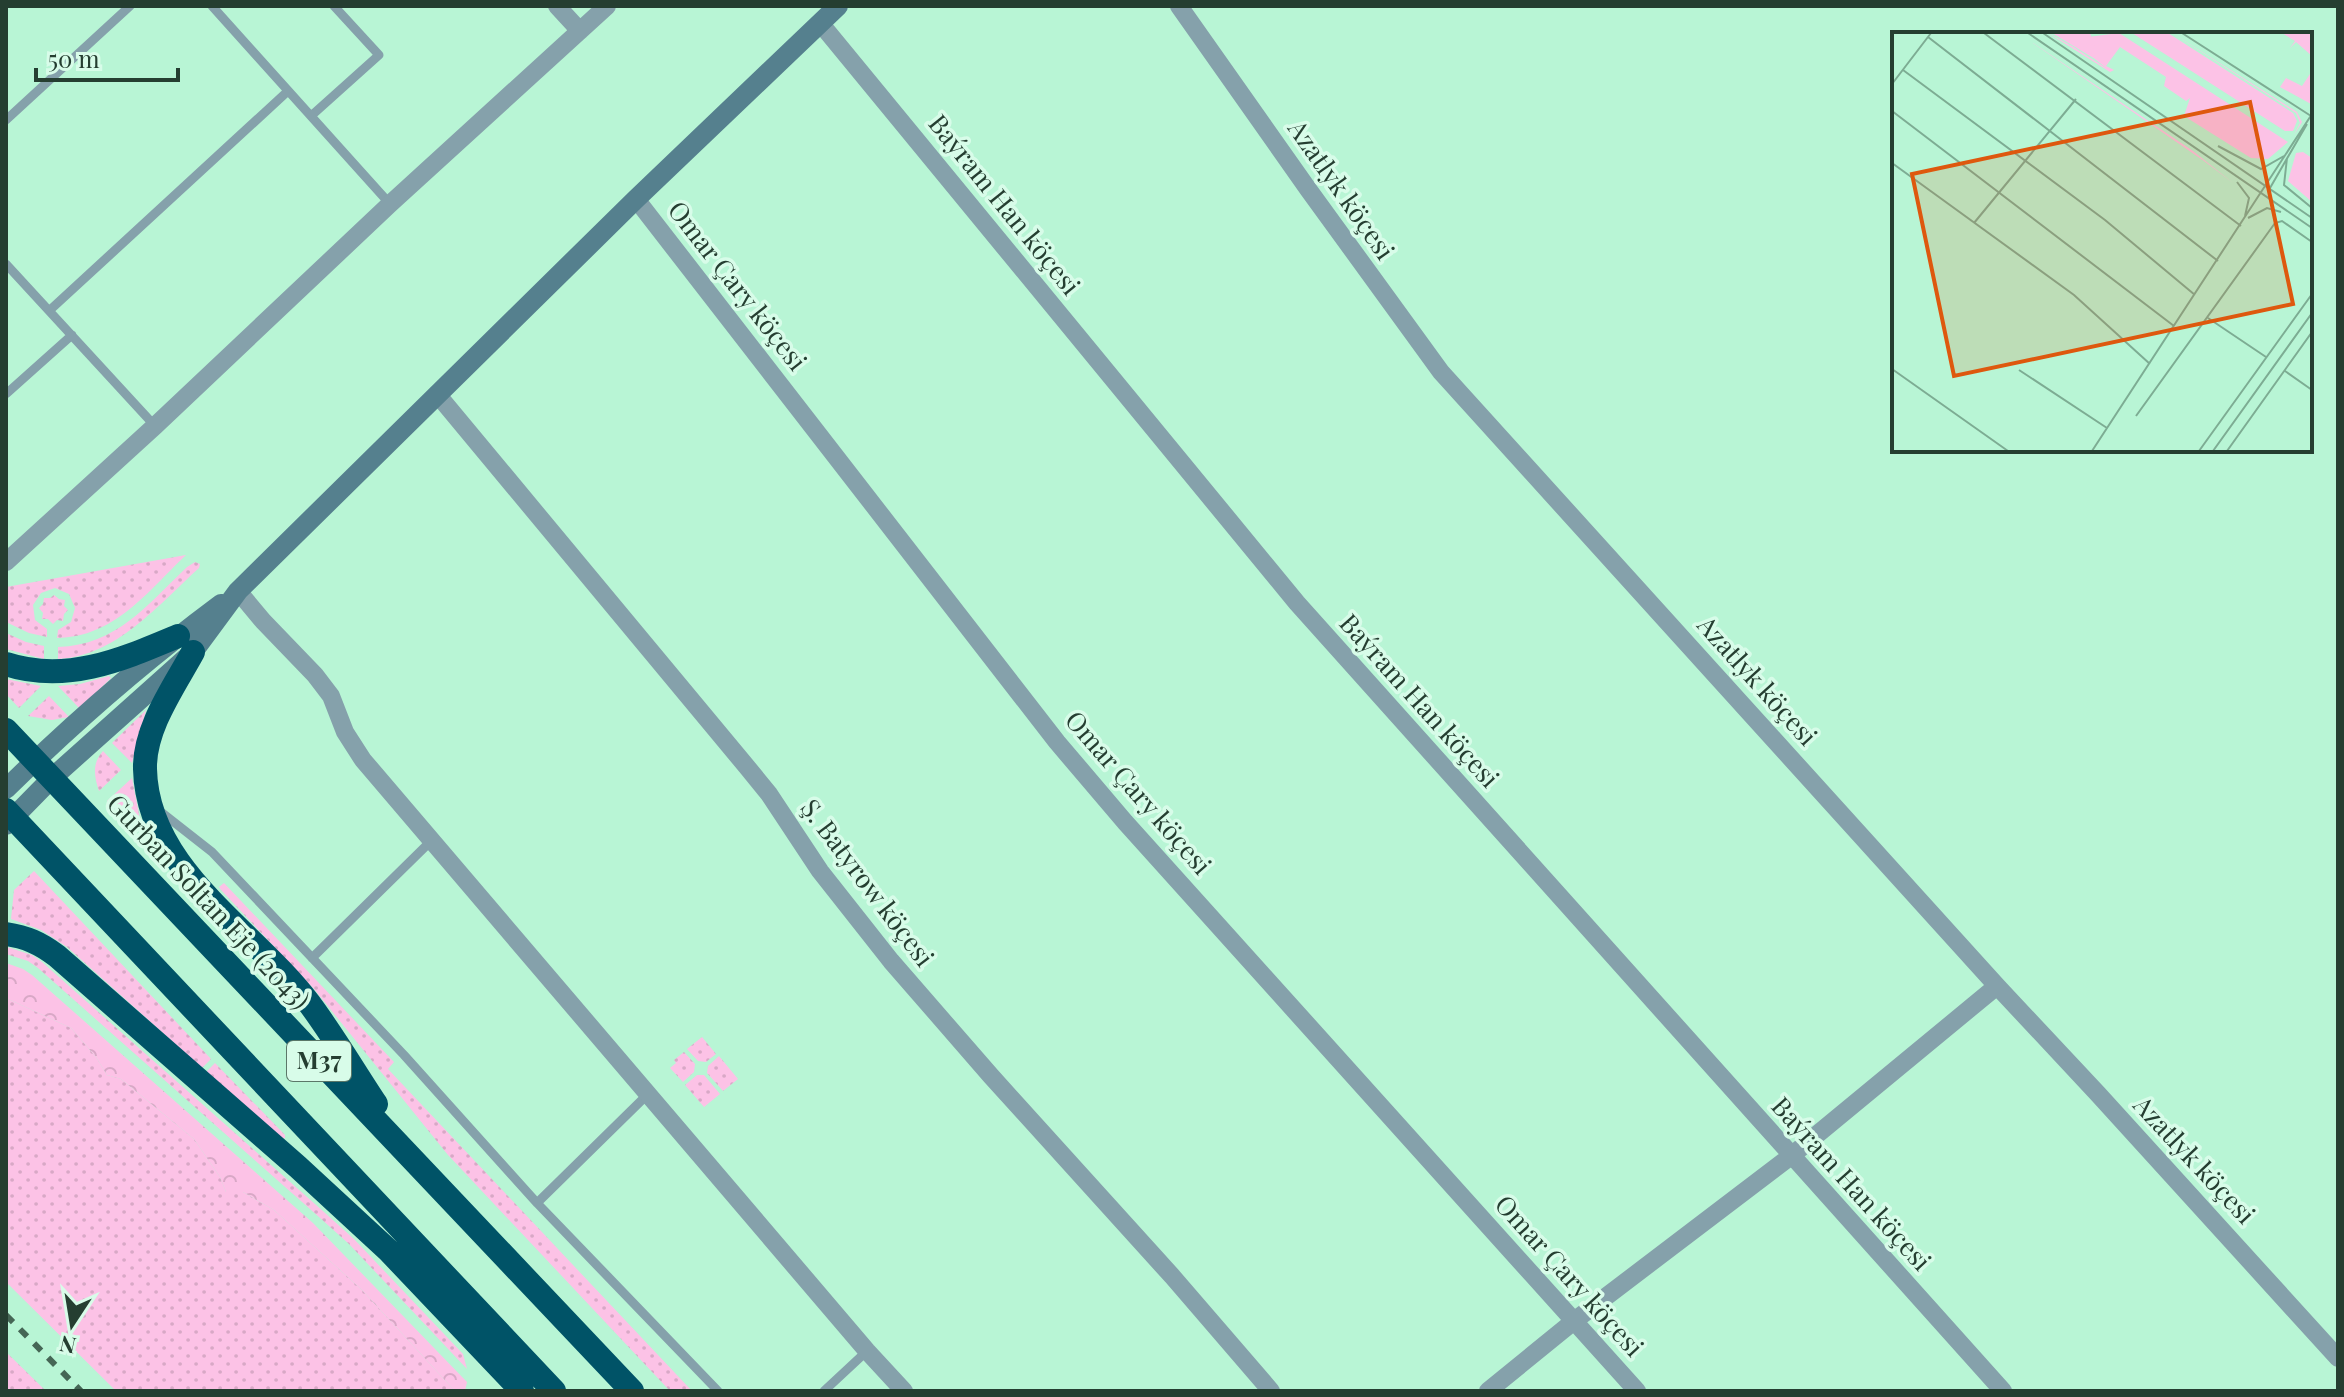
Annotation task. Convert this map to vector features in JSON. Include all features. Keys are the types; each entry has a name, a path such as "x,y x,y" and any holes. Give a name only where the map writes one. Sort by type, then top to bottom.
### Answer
{"highway":[{"path":"6,664 39,671 82,670 186,644"},
{"path":"186,644 155,722 144,768 157,828 167,847 194,881 308,1002 413,1160"},
{"name":"Gurban Soltan Eje (2043)","path":"6,730 632,1391"},
{"name":"M37","path":"8,818 554,1391"},
{"path":"6,934 26,937 43,945 298,1167 389,1251 522,1391"},
{"path":"352,1177 490,1358"}],"street":[{"path":"557,6 580,31"},
{"path":"6,562 607,6"},
{"path":"8,818 636,199 838,6"},
{"name":"Azatlyk köçesi","path":"1179,6 1441,372 2338,1358"},
{"name":"Baýram Han köçesi","path":"821,24 1297,603 2003,1391"},
{"name":"Omar Çary köçesi","path":"636,199 1057,742 1125,822 1637,1391"},
{"name":"Ş. Batyrow köçesi","path":"437,394 769,794 820,871 891,961 1271,1391"},
{"path":"238,591 323,685 331,696 345,732 363,760 904,1391"},
{"path":"6,789 34,761 186,644"},
{"path":"1488,1391 1574,1321 1791,1156 1997,986"}],"lane":[{"path":"6,120 130,6"},
{"path":"212,6 390,204"},
{"path":"311,116 379,55 334,6"},
{"path":"50,310 288,91"},
{"path":"6,264 155,426"},
{"path":"6,394 72,335"},
{"path":"151,804 212,852 404,1055 537,1203 718,1391"},
{"path":"312,958 432,840"},
{"path":"537,1203 648,1094"},
{"path":"824,1391 867,1351"}],"green space":[{"path":"186,555 129,610 96,630 57,638 58,630 71,622 75,608 69,594 55,588 41,593 33,605 35,620 47,629 47,637 29,633 6,622 6,587"},
{"path":"195,562 200,564 199,568 118,639 79,656 58,659 58,647 79,645 114,631"},
{"path":"54,595 65,600 64,606 68,610 63,621 57,620 53,624 48,619 42,619 43,613 39,608 44,598"},
{"path":"6,633 44,646 44,659 6,649"},
{"path":"111,678 80,709 58,686 80,684"},
{"path":"6,679 41,686 19,708 6,694"},
{"path":"49,696 69,717 52,720 28,716"},
{"path":"146,710 132,763 112,743"},
{"path":"103,751 121,770 99,791 95,770"},
{"path":"132,778 143,835 107,801"},
{"path":"34,871 211,1059 202,1068 67,947 41,930 11,919 14,890"},
{"path":"224,883 394,1062 388,1069 692,1391 670,1391 448,1155 314,989 221,890 219,887"},
{"path":"7,947 32,955 42,962 354,1239 463,1354 467,1369 349,1244 38,968 28,961 6,954"},
{"path":"6,963 32,975 313,1223 467,1382 465,1391 455,1391 362,1290 274,1210 243,1192 226,1192 220,1177 194,1139 121,1079 107,1075 71,1028 6,998"},
{"path":"6,998 71,1028 107,1075 121,1079 194,1139 220,1177 226,1192 243,1192 274,1210 362,1290 455,1391 116,1391 6,1282"},
{"path":"702,1037 716,1054 706,1062 698,1061 687,1049"},
{"path":"684,1052 695,1064 694,1072 683,1082 670,1068"},
{"path":"719,1056 738,1079 723,1091 707,1073 708,1066"},
{"path":"215,1063 285,1138 282,1139 206,1072"},
{"path":"697,1075 704,1075 720,1094 704,1107 685,1085"},
{"path":"6,1352 46,1391 6,1391"}],"railway":[{"path":"6,1315 81,1391"}]}
